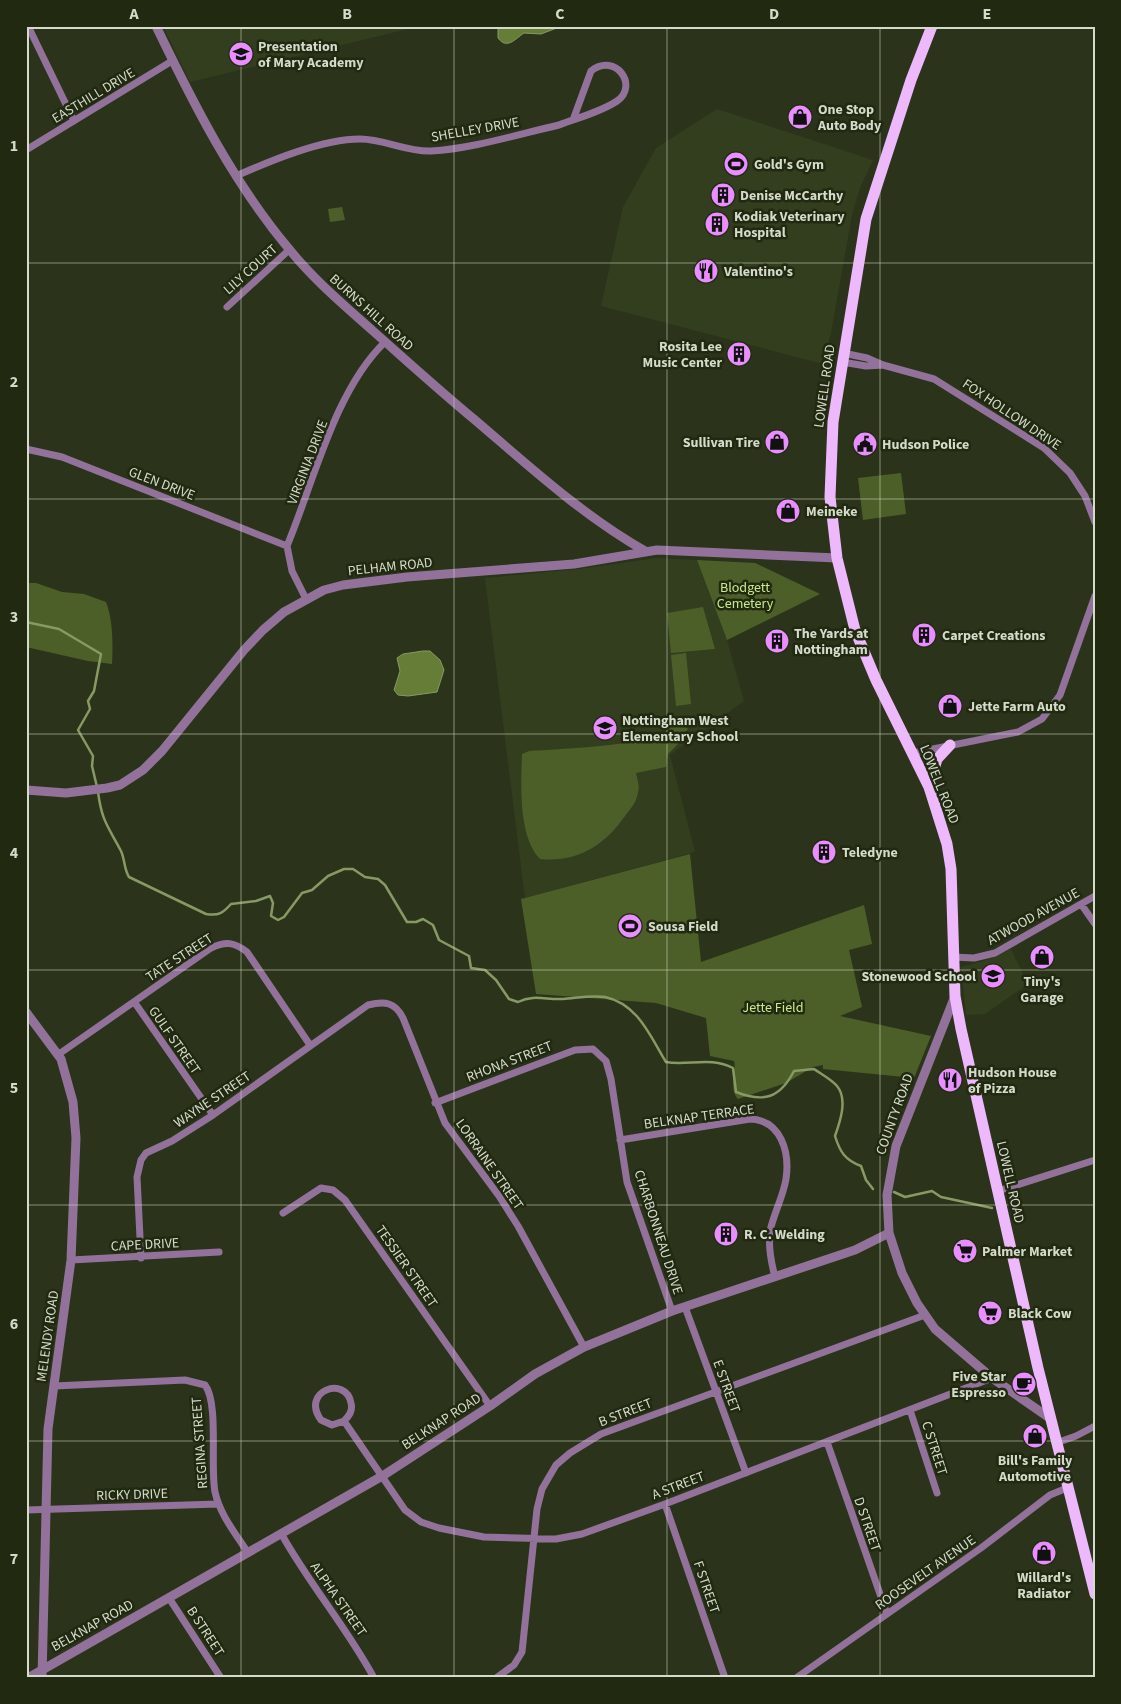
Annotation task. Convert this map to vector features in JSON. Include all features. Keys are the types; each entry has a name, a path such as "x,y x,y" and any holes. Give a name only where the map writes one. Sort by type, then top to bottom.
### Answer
{"main road":[{"name":"LOWELL ROAD","path":"932,26 869,206 832,422 830,497 837,558 860,644 929,787 939,814 951,869 955,996 1050,1419 1095,1594"},
{"path":"929,787 937,759 950,745"}],"street":[{"path":"28,26 74,121"},
{"name":"BURNS HILL ROAD","path":"156,26 205,124 236,176 258,210 290,250 326,290 569,500 608,529 645,551"},
{"name":"EASTHILL DRIVE","path":"26,150 172,61"},
{"name":"SHELLEY DRIVE","path":"236,176 285,155 358,139 376,140 430,151 550,127 573,120 617,101 622,96 626,83 620,71 609,65 602,65 591,70 573,120"},
{"name":"LILY COURT","path":"227,307 290,250"},
{"name":"VIRGINIA DRIVE","path":"287,546 343,401 361,369 385,342"},
{"name":"FOX HOLLOW DRIVE","path":"842,357 867,358 883,365 909,371 943,383 1044,448 1070,473 1085,496 1095,522"},
{"name":"GLEN DRIVE","path":"26,449 62,457 287,546"},
{"path":"287,546 292,571 306,599"},
{"name":"PELHAM ROAD","path":"26,790 66,793 107,788 120,785 143,770 162,751 250,644 284,612 324,590 343,585 407,576 574,564 645,551 679,550 837,558"},
{"path":"913,753 1018,732 1035,725 1048,712 1060,695 1095,596"},
{"name":"ATWOOD AVENUE","path":"953,957 974,958 995,953 1095,896"},
{"path":"1081,904 1095,924"},
{"name":"TATE STREET","path":"58,1054 211,948 222,943 232,942 247,952 310,1046"},
{"name":"COUNTY ROAD","path":"955,996 896,1146 887,1195 889,1233 902,1273 925,1315 950,1344 992,1378 1050,1419"},
{"name":"WAYNE STREET","path":"140,1258 137,1177 141,1160 146,1153 172,1141 213,1115 360,1010 378,1002"},
{"name":"LORRAINE STREET","path":"378,1002 387,1002 400,1011 435,1103 445,1123 499,1196 518,1226 584,1347"},
{"name":"GULF STREET","path":"134,1003 213,1115"},
{"name":"MELENDY ROAD","path":"26,1012 58,1054 70,1085 75,1120 71,1260 48,1429 42,1673"},
{"name":"RHONA STREET","path":"435,1103 575,1050 593,1049"},
{"name":"CHARBONNEAU DRIVE","path":"593,1049 606,1061 609,1070 627,1182 672,1312"},
{"name":"BELKNAP TERRACE","path":"620,1140 750,1119 768,1122 774,1127 782,1144 786,1170 786,1179 769,1241 775,1277"},
{"path":"998,1191 1095,1160"},
{"name":"TESSIER STREET","path":"283,1213 321,1188 333,1190 345,1200 490,1406"},
{"name":"BELKNAP ROAD","path":"28,1678 42,1673 384,1475 490,1406 535,1374 584,1347 685,1307 856,1250 889,1233"},
{"name":"CAPE DRIVE","path":"71,1260 140,1258 219,1252"},
{"name":"E STREET","path":"685,1307 746,1473"},
{"name":"B STREET","path":"496,1678 514,1665 523,1647 534,1540 542,1489 550,1472 570,1453 601,1434 925,1315"},
{"name":"A STREET","path":"344,1421 384,1475 405,1510 412,1517 429,1526 484,1536 534,1540 569,1538 665,1504 992,1378"},
{"name":"REGINA STREET","path":"54,1386 185,1380 205,1385 211,1402 212,1464 218,1504 248,1554"},
{"path":"339,1389 348,1396 351,1401 351,1412 344,1421 332,1425 321,1420 315,1408 316,1402 323,1392 339,1389"},
{"name":"C STREET","path":"910,1410 937,1493"},
{"path":"1056,1443 1076,1436 1095,1426"},
{"name":"D STREET","path":"827,1442 887,1614"},
{"name":"ROOSEVELT AVENUE","path":"796,1678 981,1548 1050,1495 1067,1488"},
{"name":"RICKY DRIVE","path":"26,1510 218,1504"},
{"name":"F STREET","path":"665,1504 725,1678"},
{"name":"ALPHA STREET","path":"282,1535 312,1584 350,1636 374,1678"},
{"name":"B STREET","path":"169,1598 221,1678"}],"shaded area":[{"name":"Presentation of Mary Academy","path":"163,26 420,26 190,82"},
{"path":"498,26 562,26 541,34 524,33 511,42 505,43 498,38"},
{"path":"717,109 873,160 860,188 852,215 831,333 823,364 601,306 623,207 656,148"},
{"name":"Nottingham West Elementary School","path":"656,558 697,560 727,640 744,701 670,755 695,852 525,898 485,578 580,569"},
{"path":"430,651 440,660 444,670 437,692 408,696 398,695 394,690 400,671 397,658 403,654"},
{"name":"Stonewood School","path":"1011,949 1028,984 985,1014 966,1015 961,967 993,958"}],"green space":[{"path":"342,207 345,220 330,222 328,209"},
{"path":"901,473 906,514 863,520 858,478"},
{"name":"Blodgett Cemetery","path":"697,560 755,563 820,594 727,640"},
{"path":"26,583 36,583 62,592 84,594 106,602 111,624 112,664 88,661 26,647"},
{"path":"703,607 715,649 671,653 667,613"},
{"path":"686,653 691,704 676,706 671,655"},
{"path":"676,717 688,729 684,734 686,736 668,754 666,767 636,773 639,787 636,799 608,836 589,850 578,855 566,858 540,859 533,849 524,824 521,795 522,754 529,751 639,741 665,732 672,725"},
{"name":"Jette Field","path":"690,854 701,962 864,905 872,944 849,950 862,1007 840,1016 931,1036 914,1078 823,1069 823,1065 813,1067 786,1083 738,1099 733,1085 734,1061 710,1056 706,1018 656,1003 536,994 521,899"}],"waterway":[{"path":"26,622 59,629 101,654 94,691 88,701 90,709 78,730 93,756 92,766 97,787"},
{"path":"98,792 104,817 121,851 129,877 206,914 218,914 231,904 256,901 270,896 273,903 271,916 278,920 284,917 302,893 312,890 328,876 344,869 353,869 365,877 378,879 385,885 407,922 416,922 423,919 433,925 439,940 469,956 471,968 485,970 496,980 509,999 518,1002 529,998 563,999 594,996 616,1001 626,1006 642,1022 666,1062 725,1064 733,1068 736,1092 746,1095 755,1097 770,1096 783,1087 794,1071 814,1069 832,1081 840,1091 843,1104 835,1136 844,1155 861,1166 866,1180 873,1189"},
{"path":"894,1192 905,1197 932,1191 941,1197 992,1208"}],"place":[{"name":"Presentation of Mary Academy","path":"241,54"},
{"name":"One Stop Auto Body","path":"800,117"},
{"name":"Gold's Gym","path":"736,164"},
{"name":"Denise McCarthy","path":"723,195"},
{"name":"Kodiak Veterinary Hospital","path":"717,224"},
{"name":"Valentino's","path":"706,271"},
{"name":"Rosita Lee Music Center","path":"739,354"},
{"name":"Sullivan Tire","path":"777,442"},
{"name":"Hudson Police","path":"865,444"},
{"name":"Meineke","path":"788,511"},
{"name":"Carpet Creations","path":"924,635"},
{"name":"The Yards at Nottingham","path":"777,641"},
{"name":"Jette Farm Auto","path":"950,706"},
{"name":"Nottingham West Elementary School","path":"605,728"},
{"name":"Teledyne","path":"824,852"},
{"name":"Sousa Field","path":"630,926"},
{"name":"Tiny's Garage","path":"1042,957"},
{"name":"Stonewood School","path":"993,976"},
{"name":"Hudson House of Pizza","path":"950,1080"},
{"name":"R. C. Welding","path":"726,1234"},
{"name":"Palmer Market","path":"965,1251"},
{"name":"Black Cow","path":"990,1313"},
{"name":"Five Star Espresso","path":"1024,1384"},
{"name":"Bill's Family Automotive","path":"1035,1436"},
{"name":"Willard's Radiator","path":"1044,1553"}]}
